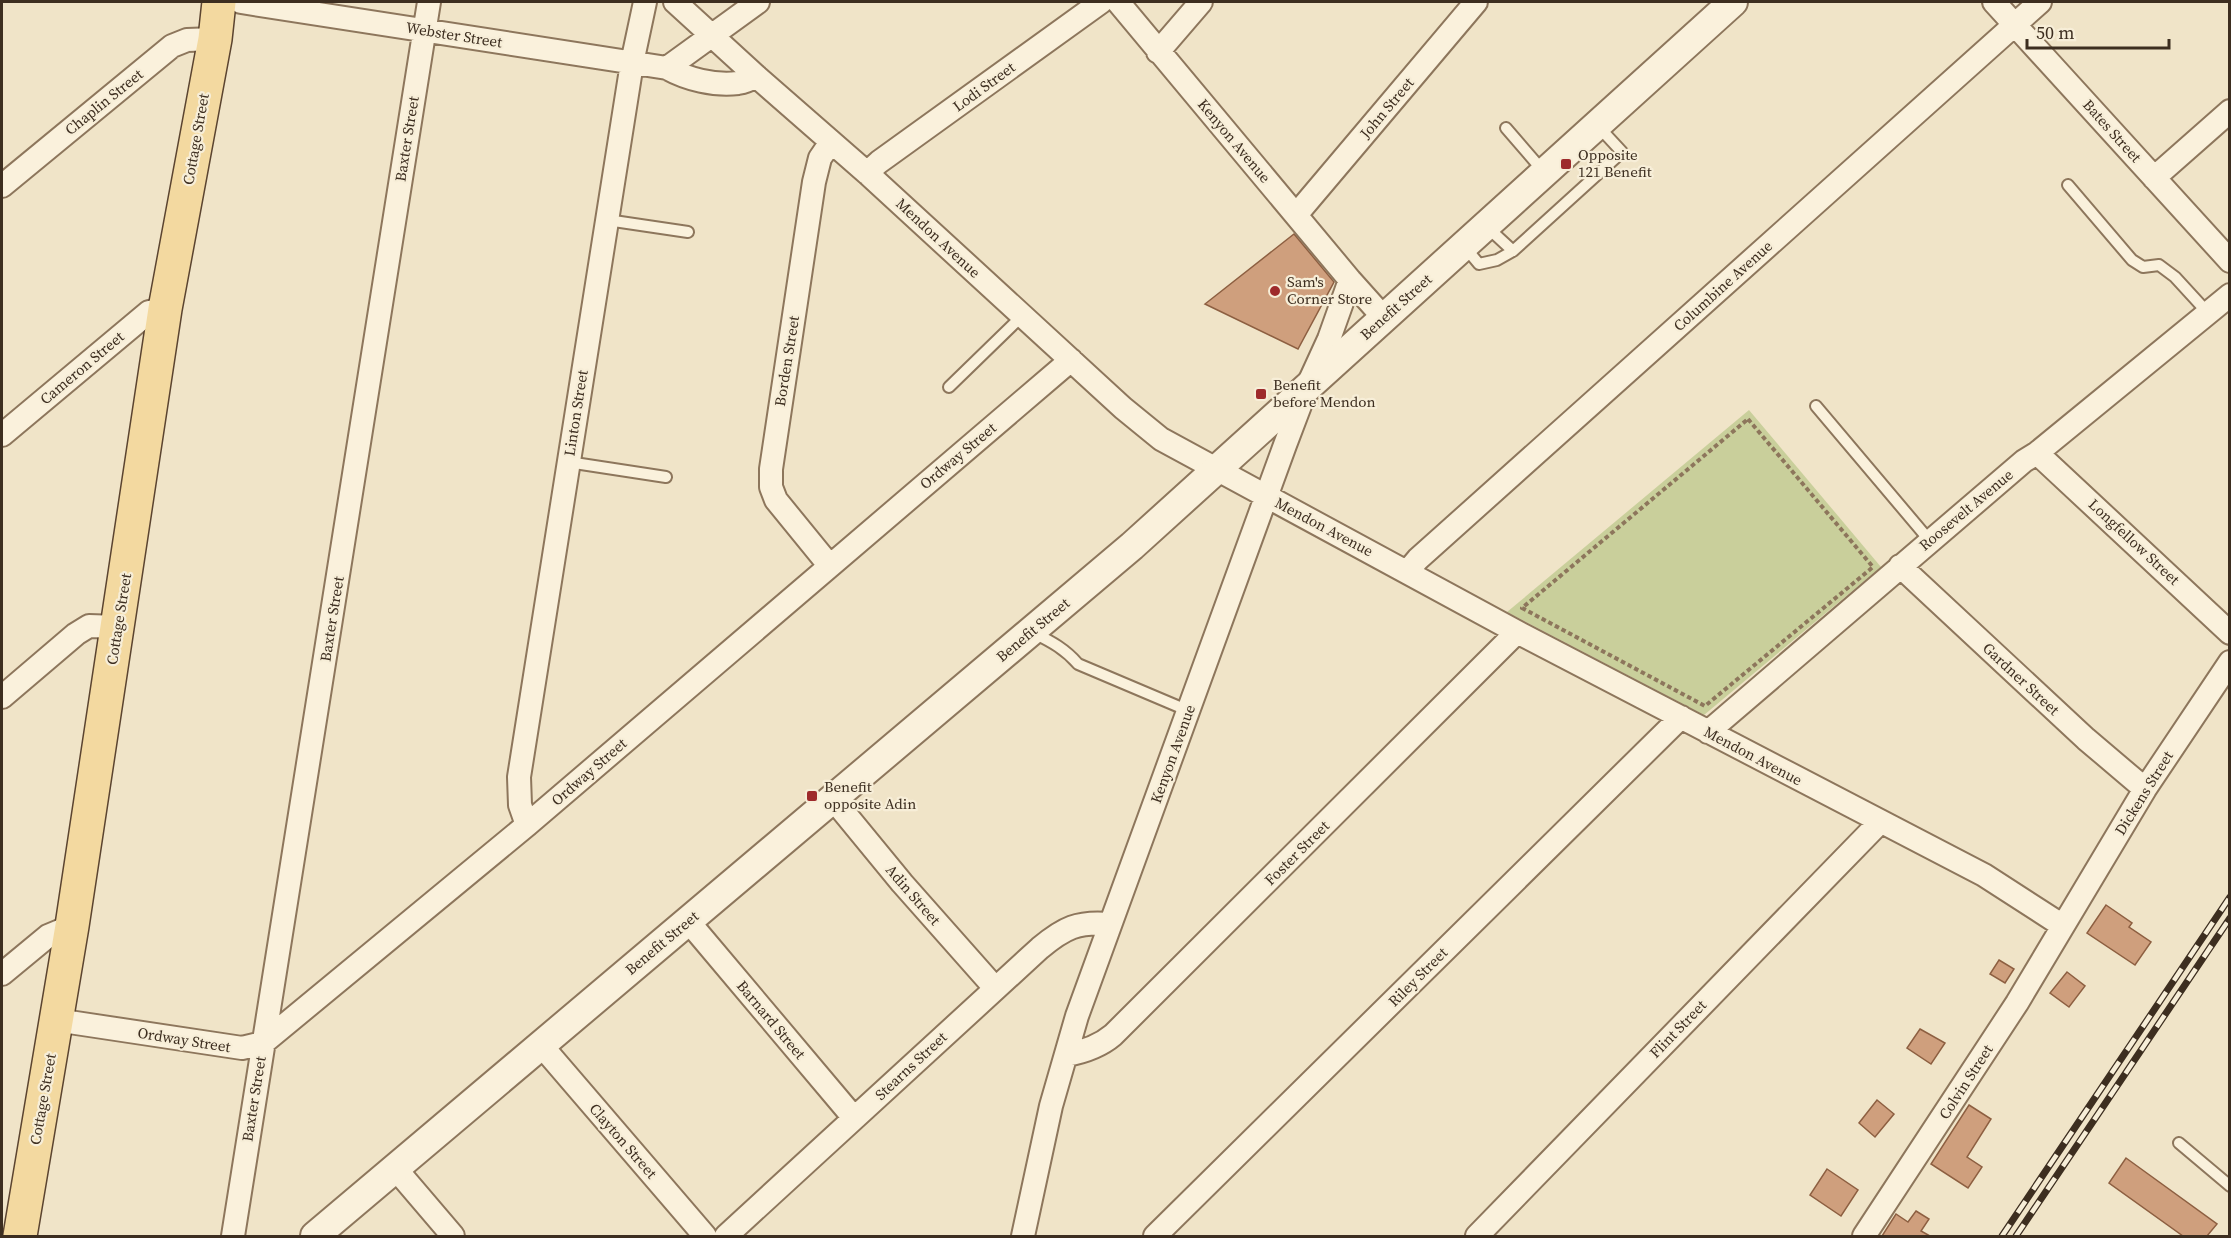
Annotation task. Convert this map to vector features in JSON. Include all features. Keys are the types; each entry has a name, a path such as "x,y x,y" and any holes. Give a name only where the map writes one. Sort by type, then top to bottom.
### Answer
{"main road":[{"name":"Cottage Street","path":"20,1236 72,926 165,309 215,39 219,2"}],"street":[{"name":"Webster Street","path":"241,2 667,68 681,76 708,82 739,83 756,76"},
{"name":"Baxter Street","path":"233,1236 429,2"},
{"name":"Linton Street","path":"527,825 520,805 519,777 632,63 645,2"},
{"name":"Mendon Avenue","path":"675,2 1161,439 1517,632 1984,875 2063,926"},
{"path":"667,68 758,2"},
{"name":"Lodi Street","path":"867,173 879,162 1101,2"},
{"name":"Kenyon Avenue","path":"1118,2 1384,318"},
{"path":"1158,52 1201,2"},
{"name":"John Street","path":"1296,215 1476,2"},
{"name":"Benefit Street","path":"315,1236 1217,471 1733,2"},
{"name":"Bates Street","path":"1994,2 2229,261"},
{"name":"Columbine Avenue","path":"1407,572 1460,521 2040,2"},
{"name":"Chaplin Street","path":"2,186 172,46 187,40 215,39"},
{"path":"2154,178 2229,111"},
{"name":"Borden Street","path":"830,565 776,500 771,487 771,469 814,182 820,158 831,142"},
{"name":"Kenyon Avenue","path":"1023,1236 1051,1106 1077,1016 1307,387 1329,339 1350,280"},
{"name":"Roosevelt Avenue","path":"1708,732 2024,461 2037,453 2229,295"},
{"name":"Cameron Street","path":"2,435 149,312 165,309"},
{"name":"Ordway Street","path":"56,1020 242,1048 263,1043 527,825 1071,360"},
{"name":"Longfellow Street","path":"2037,453 2229,633"},
{"name":"Gardner Street","path":"1900,566 2077,731 2145,789"},
{"path":"2,697 76,634 89,626 118,627"},
{"name":"Foster Street","path":"1066,1055 1081,1053 1113,1035 1517,632"},
{"name":"Dickens Street","path":"2063,926 2145,789 2229,662"},
{"name":"Riley Street","path":"1155,1236 1681,717"},
{"name":"Adin Street","path":"833,799 902,884 995,988"},
{"name":"Flint Street","path":"1477,1236 1880,822"},
{"name":"Barnard Street","path":"688,921 854,1118"},
{"name":"Stearns Street","path":"726,1236 1040,948 1067,928 1093,922 1110,924"},
{"path":"2,974 48,936 72,926"},
{"name":"Colvin Street","path":"1864,1236 2018,1003 2063,926"},
{"name":"Clayton Street","path":"541,1045 705,1236"},
{"path":"395,1168 453,1236"}],"lane":[{"path":"1464,246 1479,264 1497,260 1513,251 1622,152 1597,125"},
{"path":"1506,128 1544,172"},
{"path":"2068,185 2132,260 2143,267 2158,265 2175,278 2208,313"},
{"path":"607,220 688,232"},
{"path":"1486,225 1513,251"},
{"path":"949,387 1022,316"},
{"path":"1816,406 1930,541"},
{"path":"568,462 666,477"},
{"path":"1031,631 1068,652 1078,664 1190,711"},
{"path":"2179,1143 2229,1186"}],"path":[{"path":"1748,419 1873,567 1704,706 1522,608 1748,419"}],"green space":[{"path":"1749,410 1881,567 1704,715 1507,612"}],"building":[{"name":"Sam's Corner Store","path":"1294,234 1334,282 1298,349 1205,304"},
{"path":"2106,905 2132,923 2129,927 2151,942 2135,965 2087,933"},
{"path":"1999,960 2014,969 2005,983 1990,974"},
{"path":"2067,972 2085,986 2069,1007 2050,993"},
{"path":"1920,1029 1945,1043 1931,1064 1907,1048"},
{"path":"1877,1100 1894,1114 1875,1137 1859,1123"},
{"path":"1969,1105 1991,1119 1967,1157 1982,1167 1968,1188 1931,1164"},
{"path":"2126,1158 2217,1224 2207,1236 2183,1236 2109,1183"},
{"path":"1827,1169 1858,1190 1841,1216 1810,1195"},
{"path":"1916,1211 1929,1219 1921,1231 1930,1236 1882,1236 1896,1214 1908,1222"}],"railway":[{"path":"2002,1236 2230,897"},
{"path":"2016,1236 2230,918"}],"place":[{"name":"Opposite 121 Benefit","path":"1566,164"},
{"name":"Sam's Corner Store","path":"1275,291"},
{"name":"Benefit before Mendon","path":"1261,394"},
{"name":"Benefit opposite Adin","path":"812,796"}]}
